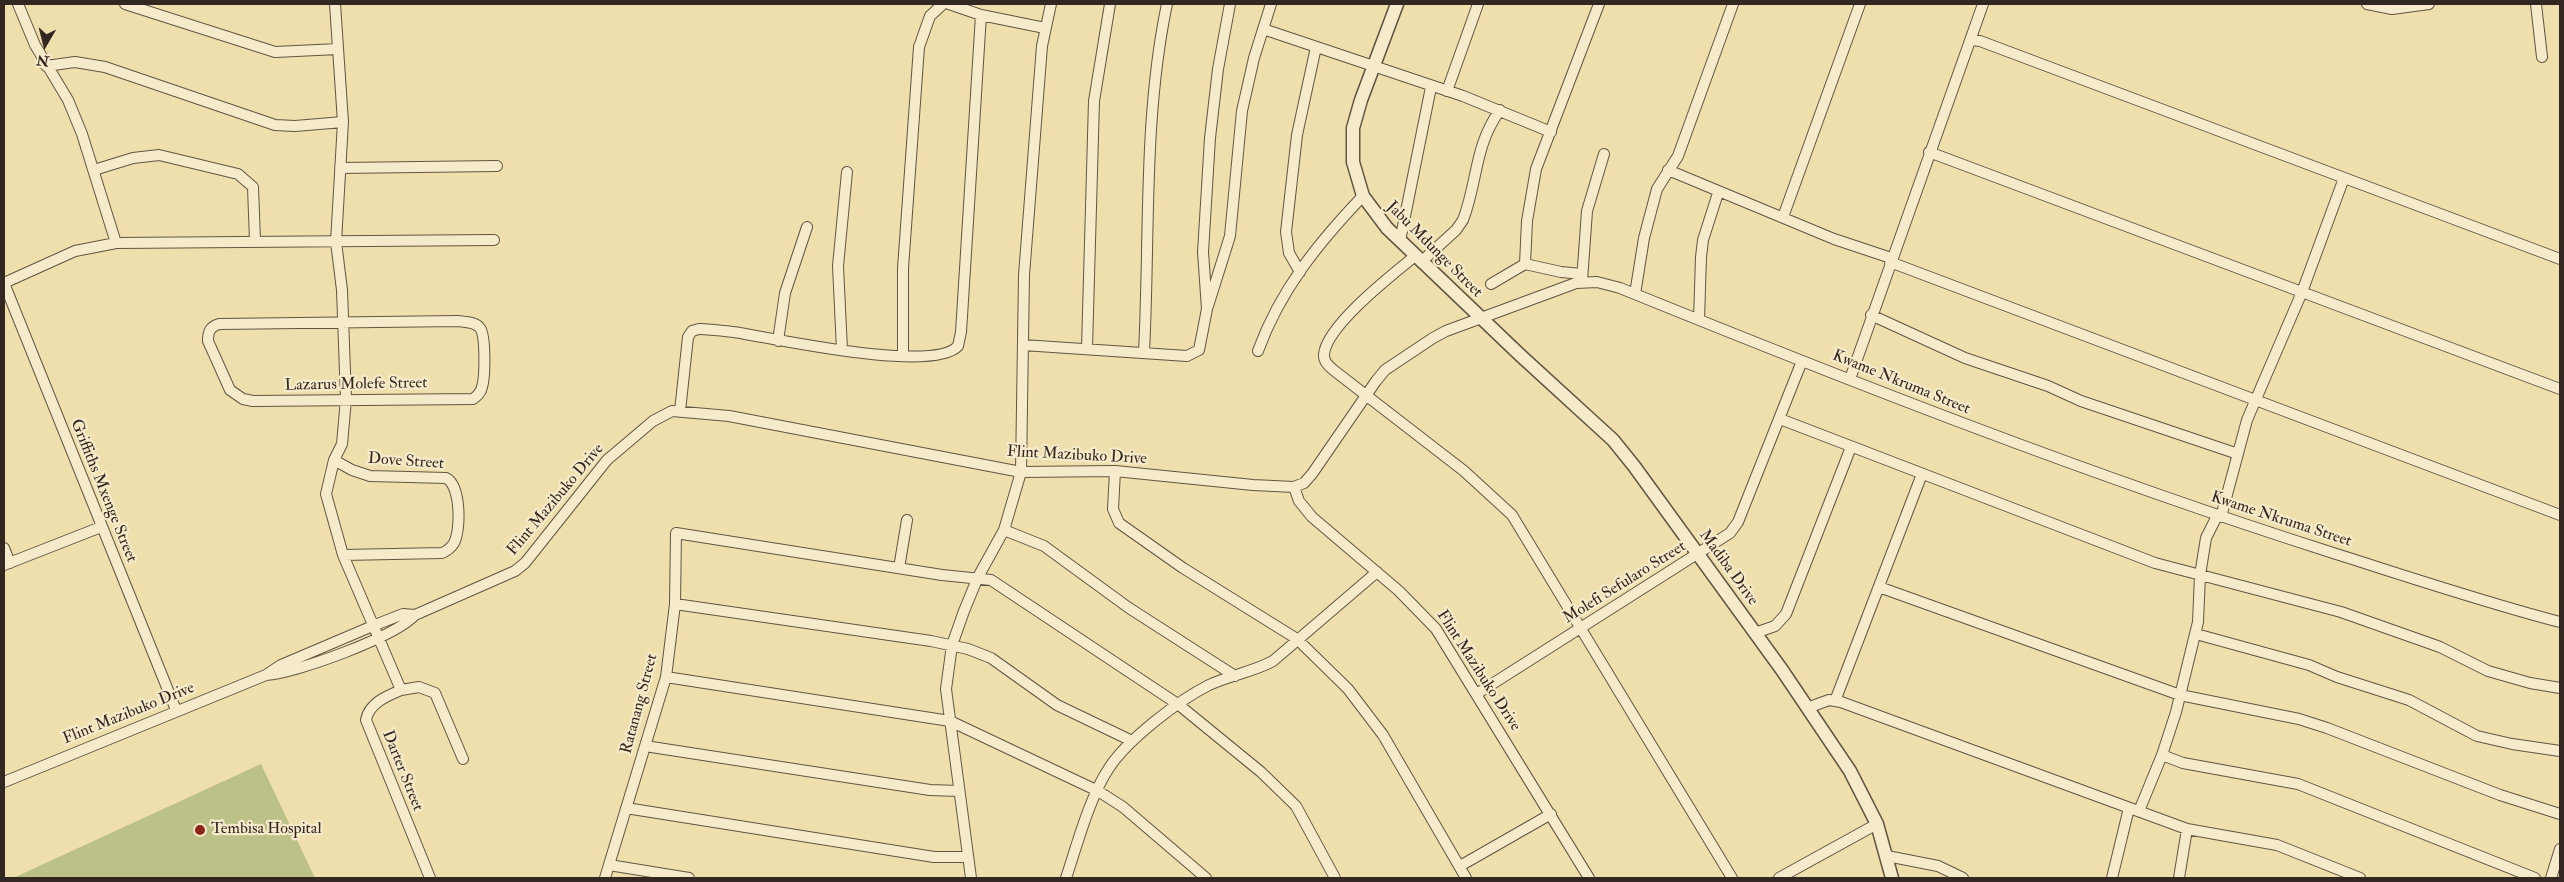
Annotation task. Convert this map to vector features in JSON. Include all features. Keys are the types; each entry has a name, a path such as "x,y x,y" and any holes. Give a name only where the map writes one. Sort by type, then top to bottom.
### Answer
{"street":[{"path":"18,4 46,66 68,100 94,170 116,243"},
{"path":"125,4 275,52 338,49"},
{"path":"335,4 343,122 336,242 344,322 346,399 342,444 334,460 326,494 343,555 375,625 401,690"},
{"path":"903,356 903,268 919,47 930,16 935,9 943,4"},
{"path":"971,878 946,689 952,646 978,577 1004,530 1021,472 1024,275 1032,159 1045,28 1051,4"},
{"path":"1087,348 1094,110 1110,4"},
{"path":"1144,352 1148,272 1151,124 1167,4"},
{"path":"1207,309 1203,252 1210,138 1218,69 1230,4"},
{"path":"1023,345 1188,356 1194,354 1201,345 1207,309 1230,236 1242,111 1271,4"},
{"name":"Jabu Mdunge Street","path":"1397,4 1356,116 1352,135 1352,162 1363,196 1376,216 1480,318"},
{"path":"1446,91 1478,4"},
{"path":"1525,264 1534,177 1599,4"},
{"path":"1635,294 1647,225 1656,189 1682,147 1733,4"},
{"path":"1782,217 1860,4"},
{"path":"1850,379 1890,260 1983,4"},
{"path":"2367,4 2392,9 2429,4"},
{"path":"2536,4 2542,57"},
{"path":"955,5 981,15 1045,28"},
{"path":"680,411 686,347 692,331 699,329 744,334 842,350 903,356 955,350 960,341 981,15"},
{"path":"1263,28 1373,68 1500,110 1551,132"},
{"path":"1971,40 1980,41 2560,258"},
{"path":"1300,272 1289,253 1286,232 1297,135 1316,47"},
{"path":"46,66 75,62 105,67 276,125 294,126 343,122"},
{"path":"1400,241 1431,87"},
{"path":"1500,110 1490,124 1482,143 1463,220 1456,230 1362,301 1339,327 1323,354 1329,366 1366,393 1478,483 1512,515 1732,878"},
{"path":"1929,152 2560,389"},
{"path":"1491,284 1525,264 1582,278 1588,211 1604,154"},
{"path":"94,170 146,155 159,156 238,174 254,187 255,241"},
{"path":"340,168 498,166"},
{"path":"1668,170 1718,193 1834,239 2560,515"},
{"path":"842,350 838,266 847,172"},
{"path":"2112,878 2134,810 2162,755 2180,695 2196,634 2200,575 2206,538 2219,516 2247,420 2302,292 2344,178"},
{"path":"1700,320 1700,257 1703,240 1718,193"},
{"path":"1258,350 1276,306 1338,222 1363,196"},
{"path":"778,341 786,292 807,228"},
{"path":"4,283 75,251 116,243 494,240"},
{"name":"Kwame Nkruma Street","path":"1294,487 1304,483 1312,474 1366,393 1385,370 1407,354 1446,331 1582,278 1635,294 2068,464 2219,516 2448,590 2560,622"},
{"name":"Griffiths Mxenge Street","path":"4,283 176,710"},
{"path":"1871,314 1965,358 2048,386 2081,401 2238,454"},
{"name":"Madiba Drive","path":"1480,318 1613,440 1698,554 1755,633 1859,785 1877,824 1892,878"},
{"name":"Lazarus Molefe Street","path":"458,321 474,324 480,328 484,352 483,386 479,394 473,399 253,401 242,399 230,390 212,351 208,332 212,326 219,324 344,322 458,321"},
{"name":"Molefi Sefularo Street","path":"1478,693 1728,536 1738,522 1802,361"},
{"name":"Flint Mazibuko Drive","path":"266,675 278,674 380,638 407,623 415,615 515,571 525,563 607,460 665,413 680,411 728,416 1021,472 1115,470 1253,485 1294,487 1299,501 1305,509 1377,572 1436,629 1478,693 1589,878"},
{"path":"1780,419 2155,563 2341,612 2440,647 2488,671 2530,683 2560,688"},
{"path":"1755,633 1775,626 1786,614 1850,447"},
{"name":"Dove Street","path":"334,460 352,470 370,476 446,478 455,486 458,498 454,545 442,553 343,555"},
{"path":"1115,470 1113,509 1119,523 1183,568 1297,639 1348,689 1367,712 1437,824 1466,878"},
{"path":"1835,700 1922,474"},
{"path":"907,520 899,568 959,578 978,577 1000,585 1179,705 1261,772 1296,806 1335,878"},
{"path":"4,548 7,564 101,527"},
{"path":"1004,530 1044,546 1129,608 1235,676"},
{"name":"Ratanang Street","path":"605,878 666,677 675,604 676,533 899,568"},
{"path":"1066,878 1098,790 1108,769 1132,741 1192,694 1220,680 1273,662 1297,639 1377,572"},
{"path":"1879,587 2180,695 2299,719 2327,728 2500,795 2560,814"},
{"path":"675,604 952,646 978,652 991,658 1057,706 1132,741"},
{"name":"Flint Mazibuko Drive","path":"4,782 176,710 266,675 281,664 375,625 403,614 415,615"},
{"path":"2196,634 2310,665 2337,677 2410,700 2477,736 2512,744 2560,751"},
{"path":"666,677 950,721 1098,790 1123,807 1206,878"},
{"name":"Darter Street","path":"430,878 366,720 373,706 401,690 418,687 435,693 463,759"},
{"path":"1807,708 1835,700 2187,829 2277,845 2360,878"},
{"path":"644,746 930,790 959,791"},
{"path":"2162,755 2183,763 2298,784 2535,878"},
{"path":"626,808 934,857 968,858"},
{"path":"1460,866 1551,814"},
{"path":"1779,878 1877,824"},
{"path":"2179,878 2187,829"},
{"path":"2551,878 2560,849"},
{"path":"1887,856 1938,866 1963,878"},
{"path":"609,865 689,878"}],"green space":[{"name":"Tembisa Hospital","path":"261,764 315,878 13,878"}],"place":[{"name":"Tembisa Hospital","path":"200,830"}]}
